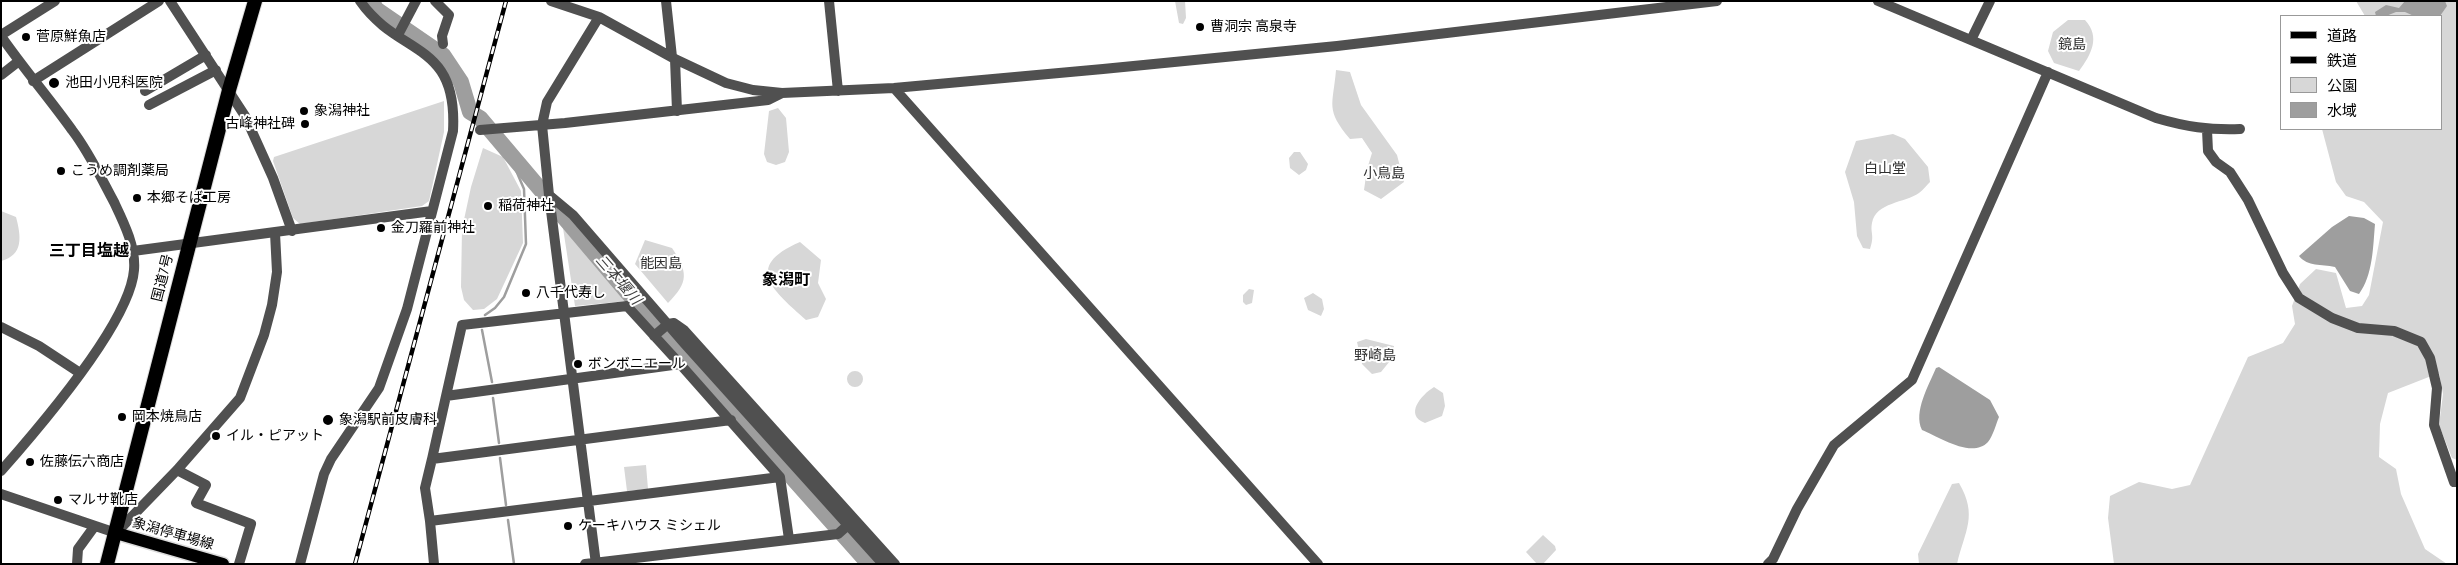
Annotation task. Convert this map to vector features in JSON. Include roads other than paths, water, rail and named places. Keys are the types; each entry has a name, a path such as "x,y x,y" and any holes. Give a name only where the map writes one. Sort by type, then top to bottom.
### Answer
{"highway":[{"name":"国道7号","path":"107,564 229,90 255,1"}],"main road":[{"name":"象潟停車場線","path":"116,533 218,563"}],"street":[{"path":"1,471 80,372 112,328 127,296 134,271 133,251 121,217 96,169 73,131 33,81 1,36 55,1"},
{"path":"33,81 159,1"},
{"path":"170,1 245,116 273,178 292,231"},
{"path":"300,564 324,474 331,459 379,388 407,309 453,131 454,110 452,93 447,78 429,57 370,14 360,1"},
{"path":"398,34 416,1"},
{"path":"435,1 449,15 442,36 443,44"},
{"path":"552,1 598,17 674,58 726,83 754,90 782,93 894,88 1337,46 1717,1"},
{"path":"666,1 674,58 676,111"},
{"path":"829,1 838,91"},
{"path":"1878,1 2156,118 2207,130 2240,129"},
{"path":"1970,40 1990,1"},
{"path":"598,17 553,89 547,102 542,125 549,195 581,440 592,563 838,534 848,525"},
{"path":"145,92 206,55"},
{"path":"1,75 19,62"},
{"path":"150,105 216,70"},
{"path":"1768,564 1773,559 1802,501 1834,445 1912,380 2048,72"},
{"path":"894,88 1318,564"},
{"path":"480,130 768,100 782,93"},
{"path":"2207,130 2208,151 2216,162 2230,172 2248,200 2283,273 2299,298 2326,315 2358,328 2394,331 2421,342 2430,358 2437,388 2434,425 2454,482 2457,482"},
{"path":"549,195 573,215 668,325 883,564"},
{"path":"133,251 432,211"},
{"path":"1,494 116,533 177,470 240,398 264,335 272,305 277,272 276,233"},
{"path":"434,564 425,488 462,325 627,306 731,420 780,478 789,539"},
{"path":"655,336 668,325 674,323 684,330 895,564"},
{"path":"1,327 40,346 80,372"},
{"path":"446,396 680,364"},
{"path":"432,459 731,420"},
{"path":"177,470 206,485 196,503 251,524 239,564"},
{"path":"430,522 780,478"},
{"path":"77,564 78,549 94,527"}],"water":[{"path":"2405,1 2445,1 2447,6 2441,15 2412,15 2405,12 2396,12 2388,15 2376,15 2375,12 2386,5 2399,8"},
{"path":"2349,216 2364,218 2375,224 2370,270 2359,294 2350,291 2335,267 2311,264 2299,256 2332,227"},
{"path":"1939,367 1990,400 1999,417 1990,439 1981,447 1965,448 1922,430 1919,415 1921,407 1926,390 1936,368"}],"waterway":[{"name":"三本堰川","path":"372,1 376,9 443,55 461,82 470,112 480,118 628,293 869,564"},
{"path":"485,315 495,308 504,297 526,244 524,189 509,154"},
{"path":"482,330 492,382"},
{"path":"493,398 499,443"},
{"path":"500,458 506,505"},
{"path":"508,520 514,564"}],"railway":[{"path":"355,564 506,1"}],"place":[{"name":"曹洞宗 高泉寺","path":"1200,27"},
{"name":"菅原鮮魚店","path":"26,37"},
{"name":"池田小児科医院","path":"54,83"},
{"name":"象潟神社","path":"304,111"},
{"name":"古峰神社碑","path":"305,124"},
{"name":"こうめ調剤薬局","path":"61,171"},
{"name":"本郷そば工房","path":"137,198"},
{"name":"稲荷神社","path":"488,206"},
{"name":"金刀羅前神社","path":"381,228"},
{"name":"八千代寿し","path":"526,293"},
{"name":"ボンボニエール","path":"578,364"},
{"name":"岡本焼鳥店","path":"122,417"},
{"name":"象潟駅前皮膚科","path":"328,420"},
{"name":"イル・ピアット","path":"216,436"},
{"name":"佐藤伝六商店","path":"30,462"},
{"name":"マルサ靴店","path":"58,500"},
{"name":"ケーキハウス ミシェル","path":"568,526"}],"district":[{"name":"三丁目塩越","path":"89,251"},
{"name":"象潟町","path":"786,280"}],"park label":[{"name":"鏡島","path":"2072,45"},
{"name":"白山堂","path":"1885,169"},
{"name":"小鳥島","path":"1384,174"},
{"name":"能因島","path":"661,264"},
{"name":"野崎島","path":"1375,356"}]}
